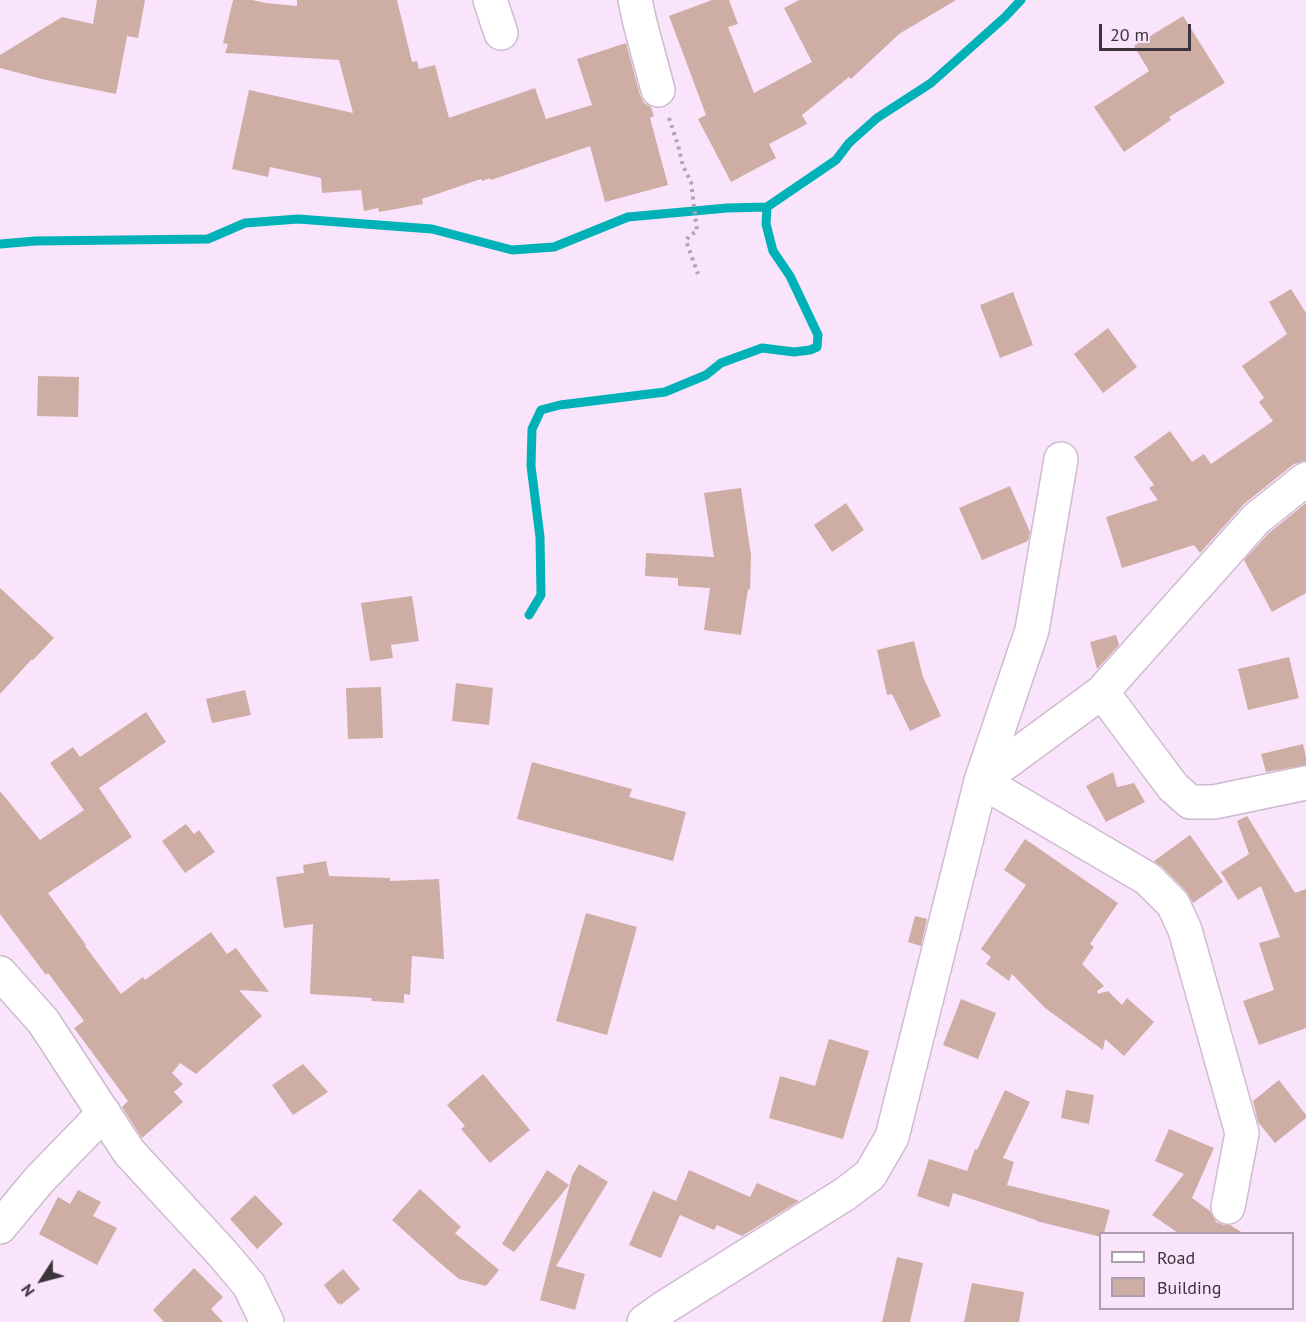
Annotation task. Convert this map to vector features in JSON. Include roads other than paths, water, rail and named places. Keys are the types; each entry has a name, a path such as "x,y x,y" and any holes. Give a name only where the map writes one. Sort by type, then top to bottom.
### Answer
{"street":[{"path":"490,0 501,33"},
{"path":"635,0 658,90"},
{"path":"644,1322 870,1176 892,1137 981,781 1032,630 1061,459"},
{"path":"981,781 1102,692 1256,519 1306,479"},
{"path":"1102,692 1173,787 1190,802 1214,802 1306,783"},
{"path":"981,781 1148,879 1173,904 1185,930 1242,1132 1228,1208"},
{"path":"0,973 44,1021 129,1152 222,1252 249,1285 267,1322"},
{"path":"0,1227 39,1180 104,1113"}],"waterway":[{"path":"0,244 35,241 208,239 245,223 298,219 432,229 512,250 554,247 628,217 727,208 767,207 836,160 849,143 877,118 931,83 1021,0"},
{"path":"529,615 541,595 540,537 531,466 532,429 541,410 560,405 665,392 706,375 721,363 762,348 794,352 817,347 818,335 790,276 773,251 766,224 767,207"}]}
